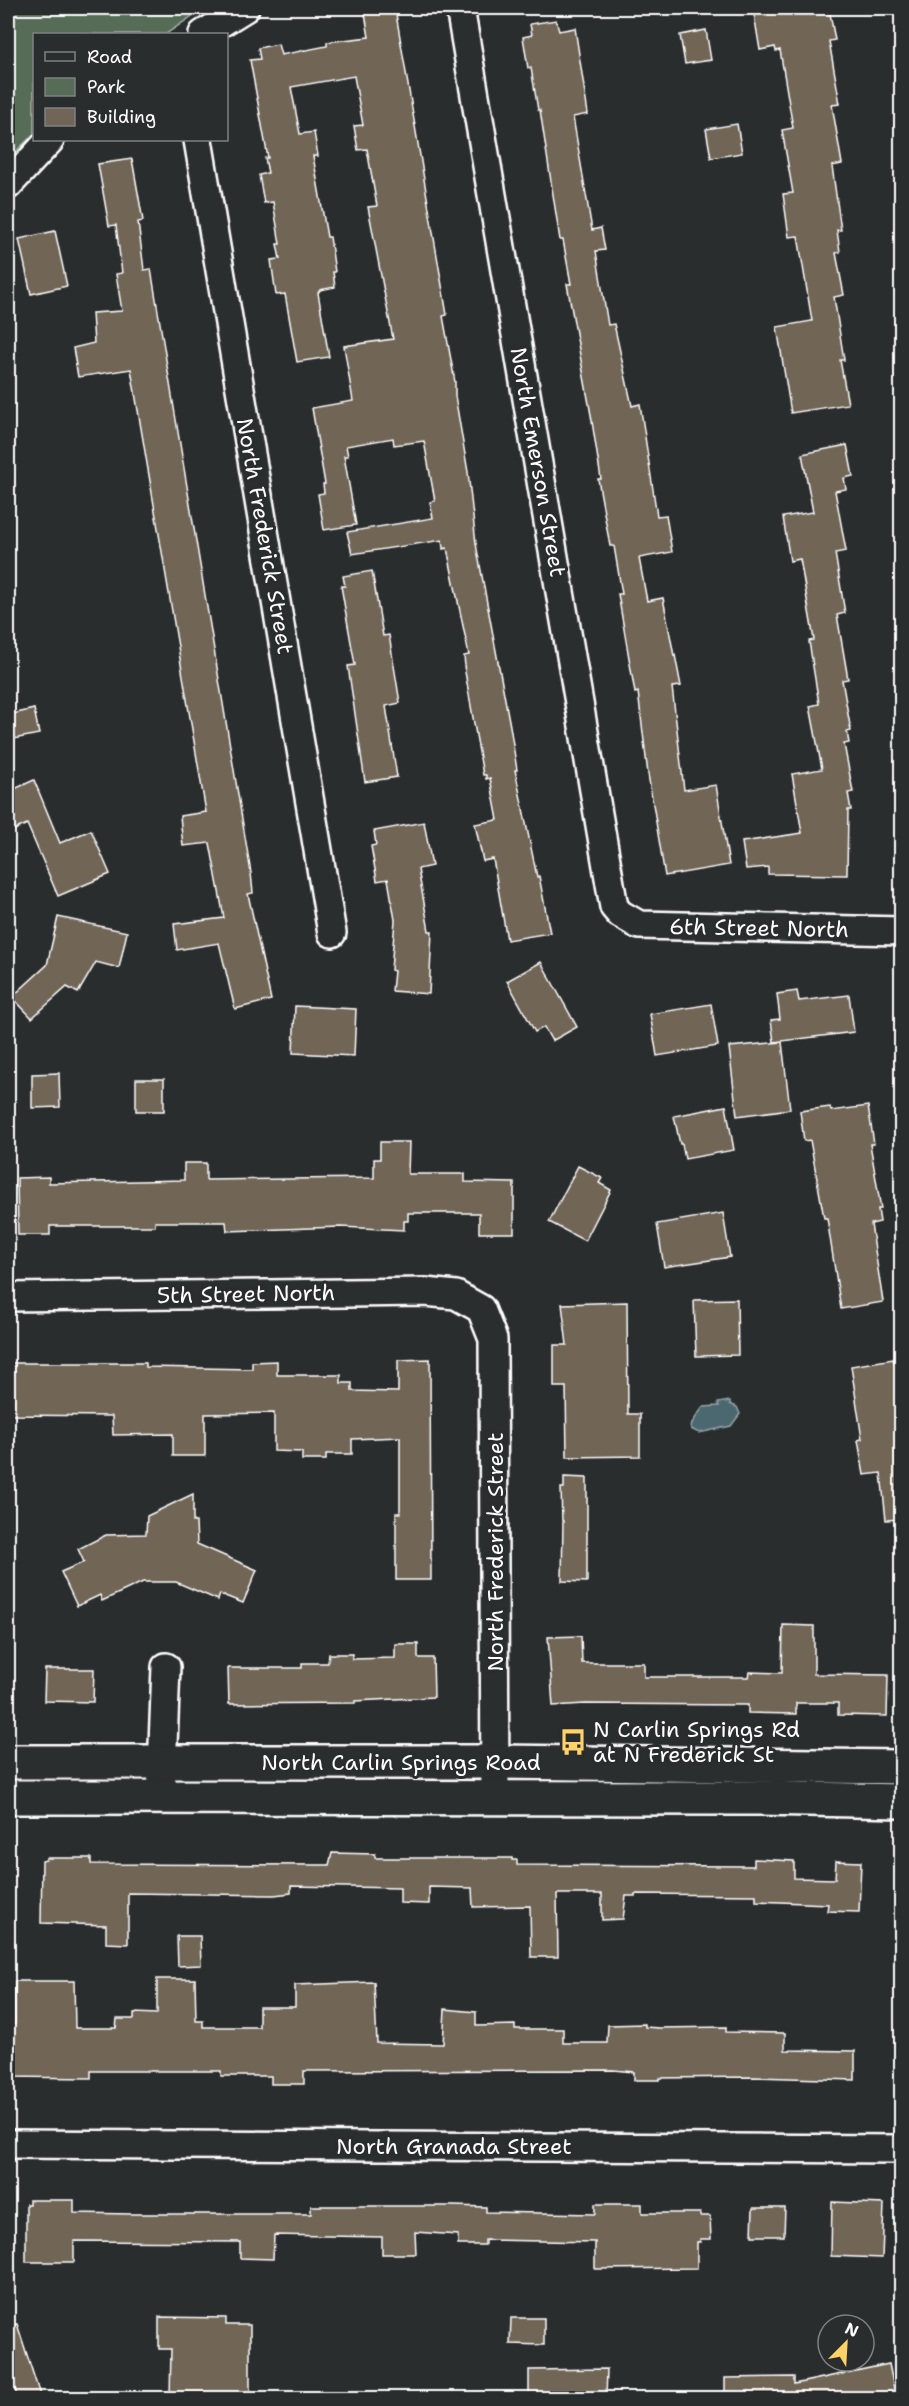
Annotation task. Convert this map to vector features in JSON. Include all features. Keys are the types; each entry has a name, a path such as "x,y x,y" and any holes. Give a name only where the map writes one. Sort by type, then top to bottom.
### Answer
{"main road":[{"name":"North Carlin Springs Road","path":"8,1762 496,1762 902,1767"},
{"name":"North Carlin Springs Road","path":"8,1797 760,1798 902,1801"}],"street":[{"path":"206,33 245,8"},
{"name":"North Emerson Street","path":"460,8 614,907 620,914"},
{"path":"8,185 49,141"},
{"name":"North Frederick Street","path":"198,141 332,933"},
{"name":"6th Street North","path":"620,914 639,926 902,931"},
{"name":"5th Street North","path":"8,1297 425,1292 456,1295 481,1309"},
{"name":"North Frederick Street","path":"481,1309 493,1339 495,1798"},
{"path":"161,1797 166,1667"},
{"name":"North Granada Street","path":"8,2144 902,2149"}],"green space":[{"path":"8,8 204,8 167,33 33,33 33,135 8,159"}],"water":[{"path":"730,1401 730,1404 737,1407 740,1414 731,1426 699,1433 691,1429 692,1423 703,1407 719,1406 718,1403"}],"building":[{"path":"364,8 395,8 447,315 443,316 455,382 476,544 510,726 517,770 515,770 550,933 507,940 493,859 483,861 475,824 498,820 490,778 486,779 486,775 483,775 464,666 464,656 469,655 447,548 443,549 442,540 352,554 347,532 433,518 430,502 435,501 424,441 394,445 393,438 346,446 348,456 344,456 356,525 324,530 318,494 324,493 323,484 325,484 312,408 353,401 344,346 393,339 368,207 377,206 367,149 358,150 354,126 363,125 354,76 291,87 300,134 314,132 318,156 313,156 335,272 333,272 335,287 320,290 318,293 329,357 297,362 285,294 276,295 271,260 280,259 277,244 280,244 273,202 264,203 259,175 268,173 265,158 268,158 250,60 260,59 258,48 278,44 281,55 327,46 327,42 369,37"},
{"path":"753,8 829,8 835,40 829,41 840,104 832,105 842,164 832,166 841,230 837,230 840,252 836,253 844,295 834,297 844,360 840,360 848,404 791,413 777,327 812,321 798,236 789,237 783,194 793,193 782,130 793,128 780,50 776,51 775,47 760,50"},
{"path":"556,20 559,31 575,28 588,114 573,117 592,230 601,228 605,250 596,251 608,325 614,324 632,406 640,404 657,516 666,515 672,552 639,558 647,601 663,598 675,655 681,686 672,687 684,790 716,785 729,865 665,876 648,774 638,692 635,693 618,594 622,594 614,546 610,546 598,479 601,479 591,415 567,284 571,284 563,240 560,240 540,110 538,110 531,68 528,68 523,37 532,35 530,24"},
{"path":"706,30 711,60 685,64 680,35"},
{"path":"737,124 742,153 711,158 706,129"},
{"path":"132,159 143,221 138,222 144,270 151,269 251,873 253,893 248,894 271,1000 235,1009 219,943 177,950 174,924 224,918 210,843 183,846 180,816 206,812 131,369 78,377 73,348 94,343 92,313 122,311 116,274 122,273 116,225 109,226 98,164"},
{"path":"55,231 67,286 31,294 19,239"},
{"path":"847,445 853,476 844,478 846,489 835,491 846,551 835,553 845,613 837,615 848,679 842,680 851,731 847,732 849,743 844,744 853,792 848,793 851,810 848,810 847,875 768,874 768,867 746,869 742,842 802,833 792,774 822,769 810,706 819,704 809,641 814,640 800,559 790,561 783,517 813,512 802,454"},
{"path":"372,571 383,636 389,635 400,703 386,706 397,777 365,782 348,666 355,665 341,586 345,586 343,576"},
{"path":"34,709 39,734 8,740 8,715"},
{"path":"34,780 60,843 91,830 110,874 58,896 27,824 8,833 8,792"},
{"path":"424,822 432,866 418,869 429,931 432,931 429,994 392,991 394,971 391,970 395,920 388,879 377,881 371,846 376,845 374,831"},
{"path":"58,917 127,932 119,968 96,962 78,993 67,987 32,1018 12,997 47,965"},
{"path":"541,962 577,1027 552,1041 544,1027 535,1032 507,981"},
{"path":"797,991 799,1001 849,995 854,1032 774,1042 771,1020 780,1019 777,994"},
{"path":"711,1004 718,1046 657,1056 650,1014"},
{"path":"295,1006 356,1009 354,1056 293,1053"},
{"path":"782,1042 790,1109 737,1116 729,1047"},
{"path":"59,1073 60,1107 32,1108 32,1074"},
{"path":"136,1079 164,1079 164,1111 136,1111"},
{"path":"726,1106 734,1150 685,1159 674,1116"},
{"path":"868,1106 874,1144 870,1144 881,1209 878,1209 880,1222 871,1224 883,1302 841,1309 827,1218 824,1218 810,1140 804,1141 800,1111 830,1107 831,1111"},
{"path":"380,1142 409,1142 408,1174 465,1174 465,1182 514,1183 514,1233 479,1233 479,1213 408,1213 408,1221 404,1221 404,1230 340,1227 227,1231 226,1222 155,1222 155,1226 50,1226 50,1235 18,1235 17,1178 49,1177 49,1183 184,1180 184,1163 206,1163 206,1180 374,1178 374,1159 380,1159"},
{"path":"578,1166 602,1178 599,1183 611,1190 585,1241 549,1222"},
{"path":"723,1213 730,1257 664,1267 657,1224"},
{"path":"737,1299 738,1355 696,1356 694,1300"},
{"path":"627,1302 628,1414 640,1414 640,1456 567,1457 566,1387 554,1387 554,1345 567,1345 562,1304"},
{"path":"430,1359 431,1580 396,1580 396,1513 400,1513 400,1437 352,1439 352,1454 326,1454 326,1460 302,1460 302,1452 274,1451 274,1413 205,1414 205,1456 173,1456 173,1434 113,1435 112,1416 8,1415 8,1363 146,1363 146,1367 252,1369 252,1362 277,1361 277,1375 341,1375 341,1383 352,1383 352,1391 398,1392 398,1360"},
{"path":"893,1359 894,1362 902,1361 902,1519 886,1520 881,1473 864,1475 858,1440 862,1439 851,1366"},
{"path":"564,1477 587,1478 587,1582 562,1581 561,1488 564,1488"},
{"path":"193,1494 193,1522 196,1522 197,1544 257,1570 243,1603 220,1594 218,1600 176,1582 143,1582 102,1601 100,1595 77,1606 61,1572 84,1562 78,1549 106,1535 146,1534 147,1516"},
{"path":"783,1625 814,1626 814,1674 888,1675 887,1716 838,1715 838,1703 796,1703 796,1714 748,1713 748,1705 585,1704 553,1706 548,1637 581,1636 582,1663 644,1663 644,1677 748,1677 749,1672 782,1673"},
{"path":"395,1644 418,1644 418,1658 433,1658 434,1697 355,1701 355,1703 229,1704 228,1668 302,1668 302,1663 328,1663 329,1654 352,1654 352,1659 395,1658"},
{"path":"45,1669 94,1669 93,1702 44,1701"},
{"path":"332,1853 375,1854 375,1858 512,1858 512,1860 517,1860 517,1865 754,1866 754,1859 794,1861 794,1878 835,1879 836,1861 861,1862 859,1912 827,1911 828,1904 756,1901 756,1895 635,1894 635,1896 626,1896 623,1919 602,1920 602,1894 557,1894 558,1957 531,1957 530,1906 473,1907 472,1888 429,1887 429,1904 400,1903 400,1888 291,1886 291,1893 274,1895 128,1893 128,1944 106,1943 106,1925 41,1923 42,1861 46,1858 91,1858 91,1864 329,1865"},
{"path":"177,1936 200,1936 201,1965 178,1966"},
{"path":"157,1979 195,1979 196,2021 203,2021 203,2027 259,2027 259,2007 295,2007 295,1985 374,1982 377,2043 443,2044 445,2009 476,2012 476,2026 515,2025 515,2029 563,2029 563,2043 607,2043 608,2025 645,2024 645,2027 659,2028 726,2027 726,2032 785,2033 785,2050 855,2051 855,2080 752,2077 634,2080 634,2072 613,2070 304,2071 304,2084 271,2084 271,2076 221,2076 221,2071 91,2071 91,2078 8,2077 8,2024 15,2024 15,1981 74,1981 75,2028 116,2028 117,2019 134,2019 134,2013 157,2014"},
{"path":"29,2200 74,2200 74,2213 132,2214 311,2214 311,2206 453,2206 486,2207 486,2212 595,2214 595,2204 642,2204 642,2213 700,2213 700,2216 710,2216 711,2239 700,2239 700,2242 697,2242 697,2268 595,2269 595,2242 485,2240 485,2245 458,2245 458,2235 415,2232 416,2254 382,2254 382,2237 274,2235 273,2259 240,2258 240,2242 74,2241 74,2262 26,2262 26,2204 29,2204"},
{"path":"832,2202 884,2204 882,2258 831,2256"},
{"path":"753,2208 785,2208 784,2236 752,2236"},
{"path":"159,2317 226,2318 226,2325 250,2325 250,2398 170,2398 171,2349 159,2349"},
{"path":"511,2318 544,2318 544,2345 510,2344"},
{"path":"17,2324 41,2398 17,2398 8,2354 8,2326"},
{"path":"889,2364 896,2398 725,2398 725,2378 794,2377 794,2384 846,2373 876,2373 876,2367"},
{"path":"607,2369 606,2398 529,2398 529,2370"}],"place":[{"name":"N Carlin Springs Rd at N Frederick St","path":"573,1742"}]}
